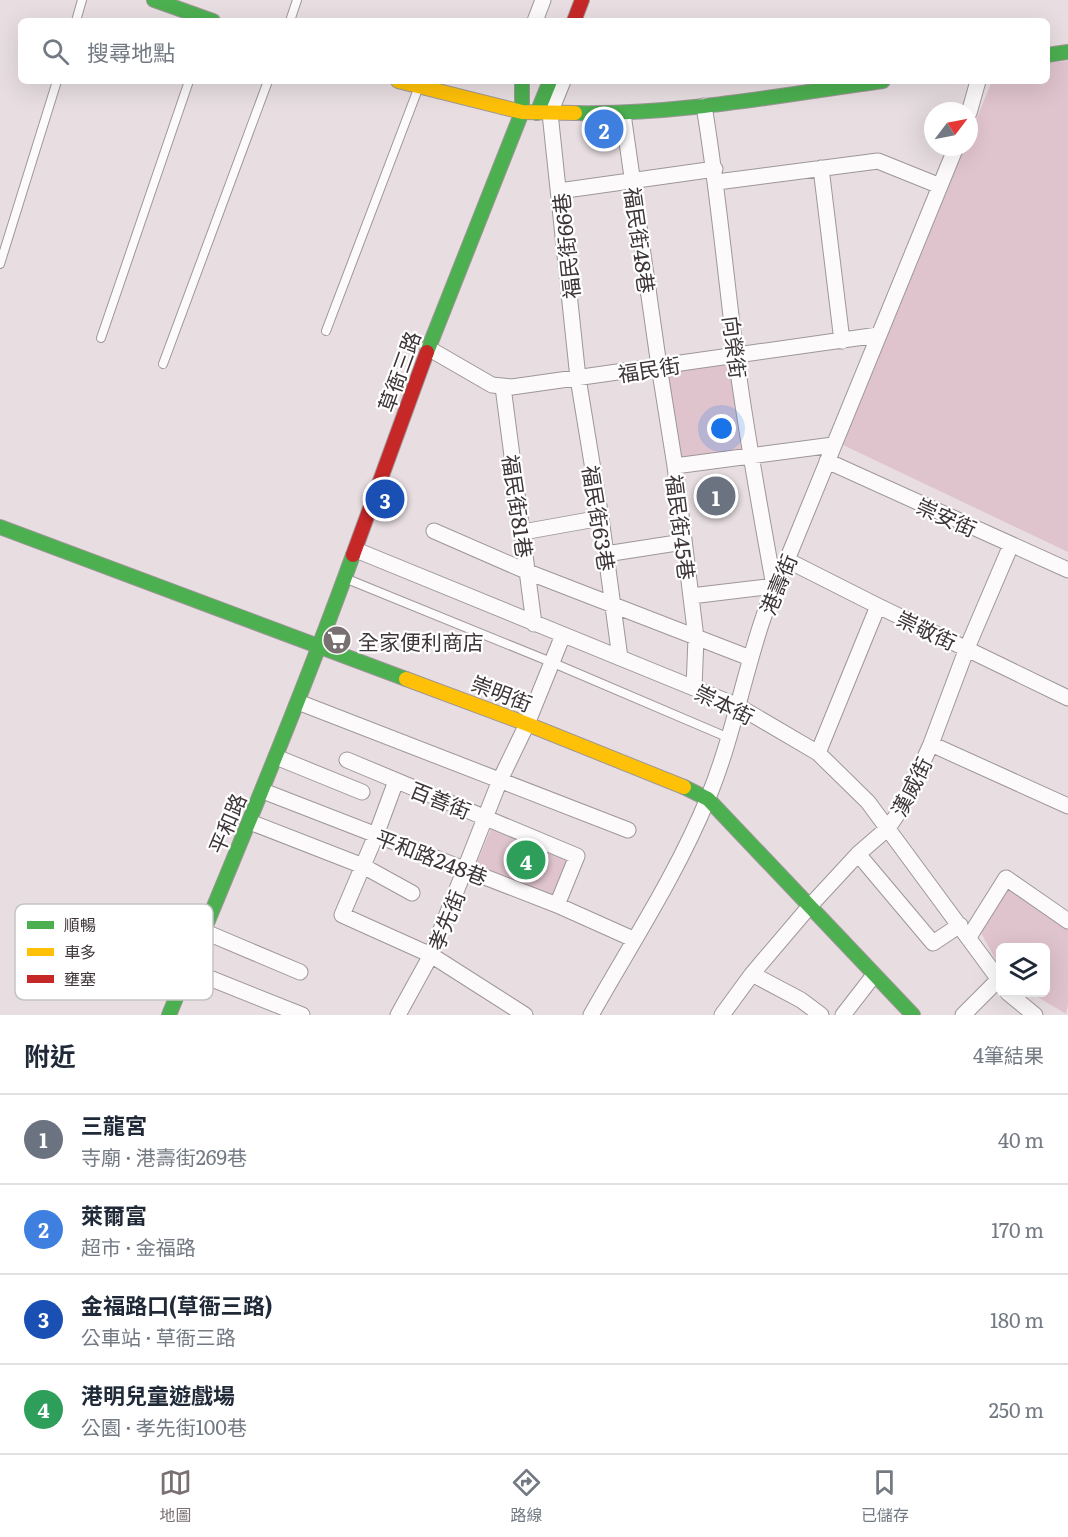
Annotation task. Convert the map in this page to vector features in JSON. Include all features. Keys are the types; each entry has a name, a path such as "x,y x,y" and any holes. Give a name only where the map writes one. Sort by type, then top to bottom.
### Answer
{"main road":[{"path":"154,0 203,18"},
{"path":"575,18 582,0"},
{"path":"1050,55 1068,52"},
{"path":"407,84 522,112 624,114 704,106 862,84"},
{"path":"522,84 522,112"},
{"name":"草衙三路","path":"320,646 429,348 533,84"},
{"path":"544,113 549,84"},
{"name":"崇明街","path":"0,527 527,724 708,799 913,1015"},
{"name":"平和路","path":"213,908 320,646"},
{"name":"平和路","path":"169,1015 175,1000"}],"street":[{"path":"536,18 543,0"},
{"path":"589,18 596,0"},
{"path":"544,113 561,84"},
{"path":"972,102 977,84"},
{"name":"向榮街","path":"704,106 716,175 736,355 774,586"},
{"name":"福民街66巷","path":"544,113 559,191 578,378"},
{"name":"福民街48巷","path":"624,114 658,366"},
{"name":"港壽街","path":"591,1015 673,872 708,799 730,738 750,658 774,586 787,560 952,156"},
{"path":"559,191 633,179 822,168 878,161 940,186"},
{"path":"822,168 842,341"},
{"name":"福民街","path":"429,348 492,385 503,387 530,386 879,335"},
{"name":"福民街45巷","path":"658,366 675,466 696,638 694,688"},
{"name":"福民街63巷","path":"578,378 601,518 620,658"},
{"name":"福民街81巷","path":"503,387 534,624"},
{"path":"675,466 833,445"},
{"name":"崇安街","path":"827,461 1068,570"},
{"path":"523,532 601,518"},
{"path":"434,531 528,572 750,658"},
{"path":"606,554 683,542"},
{"name":"漢威街","path":"722,1015 752,974 809,907 858,854 888,828 903,806 931,744 967,648 1011,545"},
{"name":"崇本街","path":"356,550 738,706 818,753 868,802 996,975"},
{"name":"崇敬街","path":"787,560 1068,698"},
{"path":"691,596 774,586"},
{"path":"818,753 878,606"},
{"name":"孝先街","path":"398,1015 431,955 500,780 527,724 562,635"},
{"path":"298,702 628,830"},
{"path":"931,744 1068,806"},
{"path":"276,757 362,792"},
{"path":"347,760 396,781"},
{"name":"百善街","path":"431,955 342,915 396,781 577,856 557,905"},
{"name":"平和路248巷","path":"262,791 465,868 633,939"},
{"path":"250,822 363,866 412,893"},
{"path":"858,854 933,943 964,931 1006,878 1068,921"},
{"path":"213,935 300,972"},
{"path":"431,955 525,1015"},
{"path":"752,974 801,1000 821,1015"},
{"path":"843,1015 874,975"},
{"path":"213,979 302,1015"},
{"path":"963,1015 996,984"},
{"path":"1013,997 1035,1015"}],"lane":[{"path":"77,18 82,0"},
{"path":"291,18 297,0"},
{"path":"0,264 56,84"},
{"path":"101,338 188,84"},
{"path":"163,364 267,84"},
{"path":"326,331 419,88"},
{"path":"346,579 730,738"}],"shaded area":[{"path":"1068,61 1068,552 843,445 961,156 978,156 978,115 991,84 1050,84 1050,63"},
{"path":"733,360 746,448 676,458 662,370"},
{"path":"494,821 575,855 558,898 476,865"},
{"path":"1008,885 1068,930 1066,1014 1038,997 1050,997 1050,943 996,943 996,961 980,931"}],"traffic: fast":[{"path":"154,0 205,18"},
{"path":"1050,55 1068,52"},
{"path":"427,352 522,112 522,84"},
{"path":"537,113 549,84"},
{"path":"575,113 652,111 768,98 863,84"},
{"path":"0,527 406,679"},
{"path":"213,908 287,728 353,555"},
{"path":"684,787 708,799 913,1015"},
{"path":"169,1015 175,1000"}],"traffic: slow":[{"path":"410,84 522,112 575,113"},
{"path":"406,679 527,724 684,787"}],"traffic: jam":[{"path":"575,18 582,0"},
{"path":"353,555 427,352"}],"place":[{"name":"萊爾富","path":"604,129"},
{"name":"三龍宮","path":"716,496"},
{"name":"金福路口(草衙三路)","path":"385,499"},
{"name":"全家便利商店","path":"337,640"},
{"name":"港明兒童遊戲場","path":"526,860"}]}
